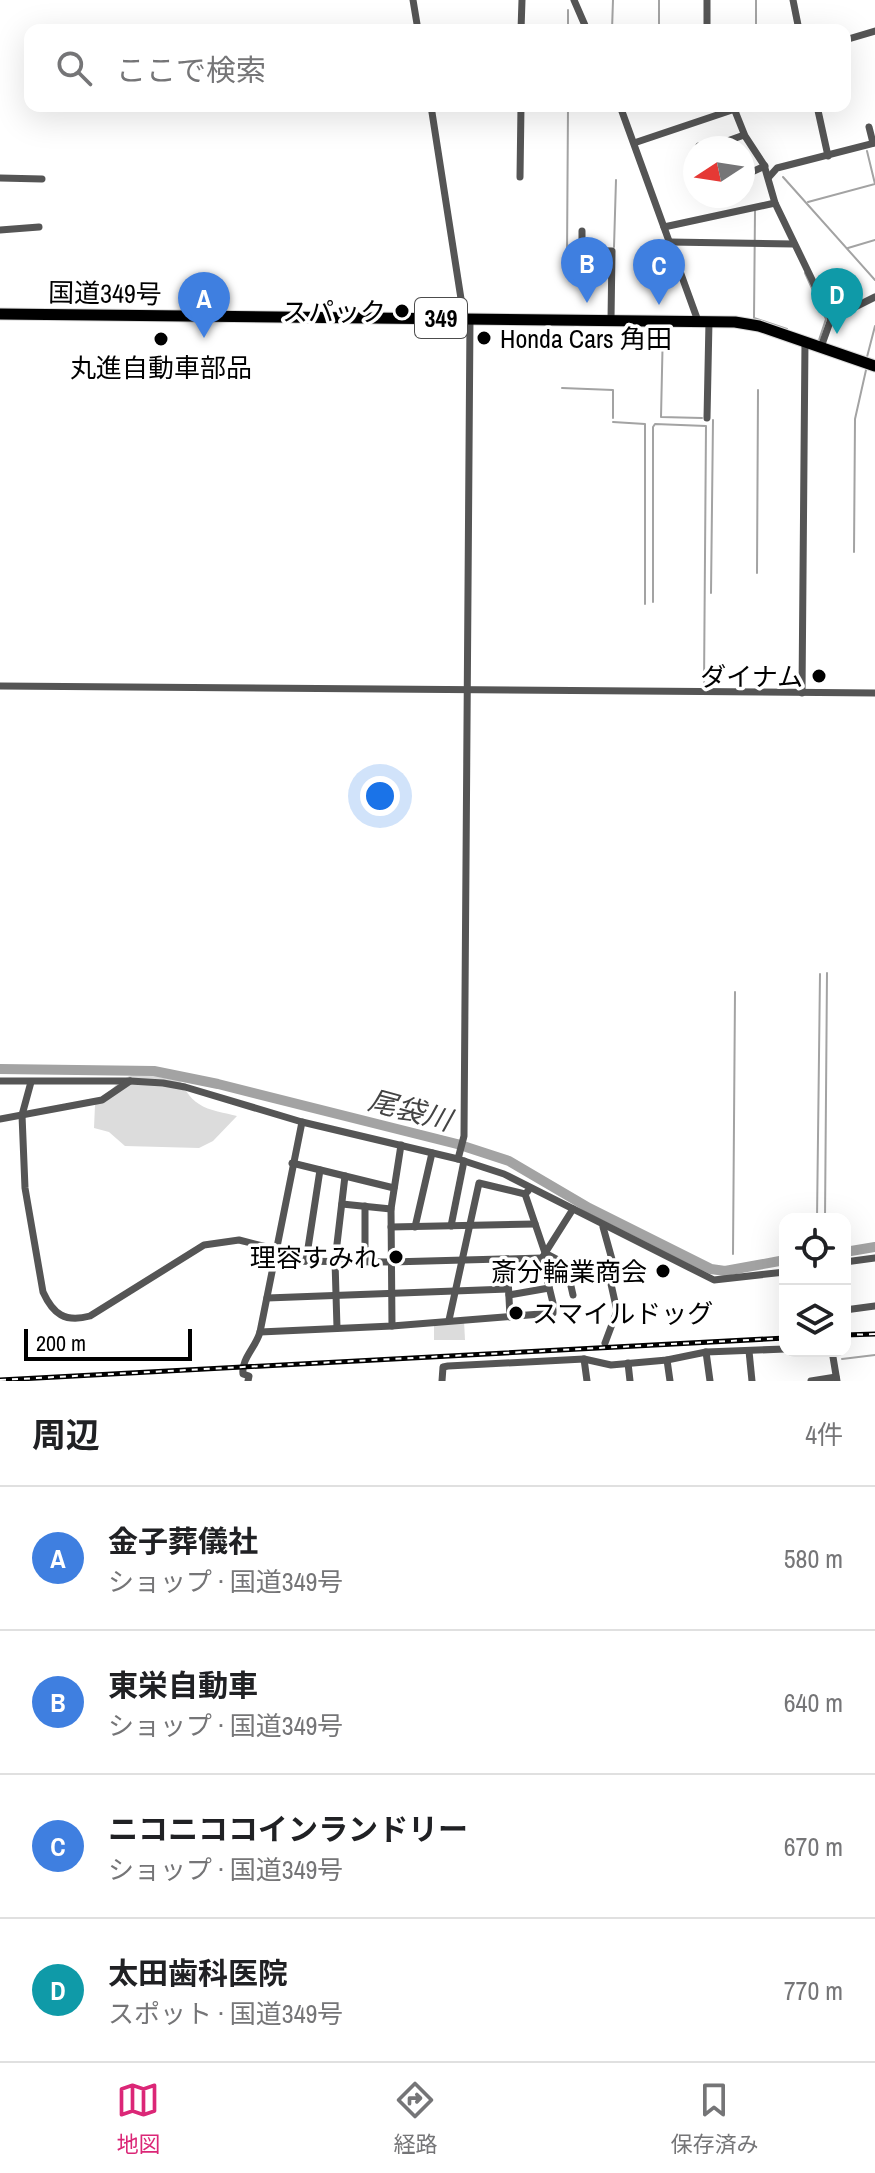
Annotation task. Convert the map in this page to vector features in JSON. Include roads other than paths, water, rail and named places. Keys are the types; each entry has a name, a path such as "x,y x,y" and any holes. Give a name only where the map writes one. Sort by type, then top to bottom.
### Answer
{"highway":[{"name":"国道349号","path":"0,314 703,321 749,324 875,366"}],"street":[{"path":"413,0 417,24"},
{"path":"521,24 522,0"},
{"path":"574,0 584,24"},
{"path":"707,0 707,24"},
{"path":"793,0 798,24"},
{"path":"851,38 875,31"},
{"path":"432,112 467,318 468,691 463,1140 451,1226"},
{"path":"520,177 521,112"},
{"path":"622,112 669,242 703,321 707,418"},
{"path":"634,143 723,112"},
{"path":"735,112 744,135 765,166 775,203 831,319"},
{"path":"818,112 828,156"},
{"path":"769,177 777,168 874,143 869,127"},
{"path":"755,171 765,166"},
{"path":"0,178 42,179"},
{"path":"664,227 775,203"},
{"path":"0,230 39,227"},
{"path":"582,231 582,250 612,251 611,320"},
{"path":"669,242 794,244"},
{"path":"821,347 831,319 875,297"},
{"path":"802,693 805,341"},
{"path":"0,686 875,693"},
{"path":"0,1081 130,1081 185,1087 302,1122 461,1158 504,1174 528,1190 573,1209 714,1280 779,1273"},
{"path":"0,1119 102,1100 130,1081"},
{"path":"31,1082 22,1115 25,1188 43,1292 49,1305 61,1316 73,1319 90,1316 204,1245 239,1240 275,1249"},
{"path":"248,1381 249,1376 243,1374 243,1362 256,1347 260,1332 302,1122"},
{"path":"392,1326 391,1209 401,1145"},
{"path":"415,1227 432,1153"},
{"path":"292,1163 394,1188"},
{"path":"306,1261 320,1170"},
{"path":"337,1328 335,1261 345,1176"},
{"path":"449,1320 479,1183 528,1190"},
{"path":"260,1332 392,1326 553,1313 544,1256 528,1190"},
{"path":"342,1204 391,1209"},
{"path":"365,1206 365,1262"},
{"path":"544,1256 573,1209"},
{"path":"391,1227 535,1224"},
{"path":"602,1225 613,1263 609,1275 617,1311 605,1343"},
{"path":"274,1261 391,1262 544,1256 566,1264 573,1295"},
{"path":"851,1261 875,1258"},
{"path":"507,1259 510,1317"},
{"path":"267,1298 508,1292 549,1288"},
{"path":"851,1309 875,1306"},
{"path":"442,1381 443,1367 584,1359 611,1365 667,1360 706,1352 779,1349"},
{"path":"749,1351 752,1381"},
{"path":"706,1352 710,1381"},
{"path":"811,1381 836,1379 833,1357"},
{"path":"584,1359 587,1381"},
{"path":"667,1360 670,1381"},
{"path":"628,1363 630,1381"}],"waterway":[{"path":"612,24 613,0"},
{"path":"659,0 659,24"},
{"path":"756,0 756,24"},
{"path":"568,10 568,24"},
{"path":"567,258 568,112"},
{"path":"808,202 875,184 867,151"},
{"path":"783,177 875,280"},
{"path":"614,247 616,180"},
{"path":"755,211 754,318 787,329"},
{"path":"848,248 875,240"},
{"path":"805,273 826,319 819,340"},
{"path":"663,326 661,417 702,418"},
{"path":"867,357 875,326"},
{"path":"854,552 855,419 866,370"},
{"path":"562,388 613,390 613,418"},
{"path":"757,573 758,390"},
{"path":"711,593 713,420"},
{"path":"613,422 645,424 645,604"},
{"path":"653,602 653,427 655,424 706,426 704,686"},
{"path":"825,1213 827,973"},
{"path":"817,1213 820,974"},
{"path":"733,1254 735,992"},
{"name":"尾袋川","path":"0,1069 154,1071 218,1084 457,1144 509,1161 589,1208 711,1269 725,1271 779,1261"},
{"name":"尾袋川","path":"851,1251 875,1247"},
{"path":"842,1359 875,1355"}],"railway":[{"path":"851,1335 875,1334"},
{"path":"0,1380 779,1338"}],"place":[{"name":"東栄自動車","path":"587,303"},
{"name":"ニコニココインランドリー","path":"659,305"},
{"name":"スパック","path":"402,311"},
{"name":"太田歯科医院","path":"837,334"},
{"name":"金子葬儀社","path":"204,338"},
{"name":"Honda Cars 角田","path":"484,338"},
{"name":"丸進自動車部品","path":"161,339"},
{"name":"ダイナム","path":"819,676"},
{"name":"理容すみれ","path":"396,1257"},
{"name":"斎分輪業商会","path":"663,1271"},
{"name":"スマイルドッグ","path":"516,1313"}]}
